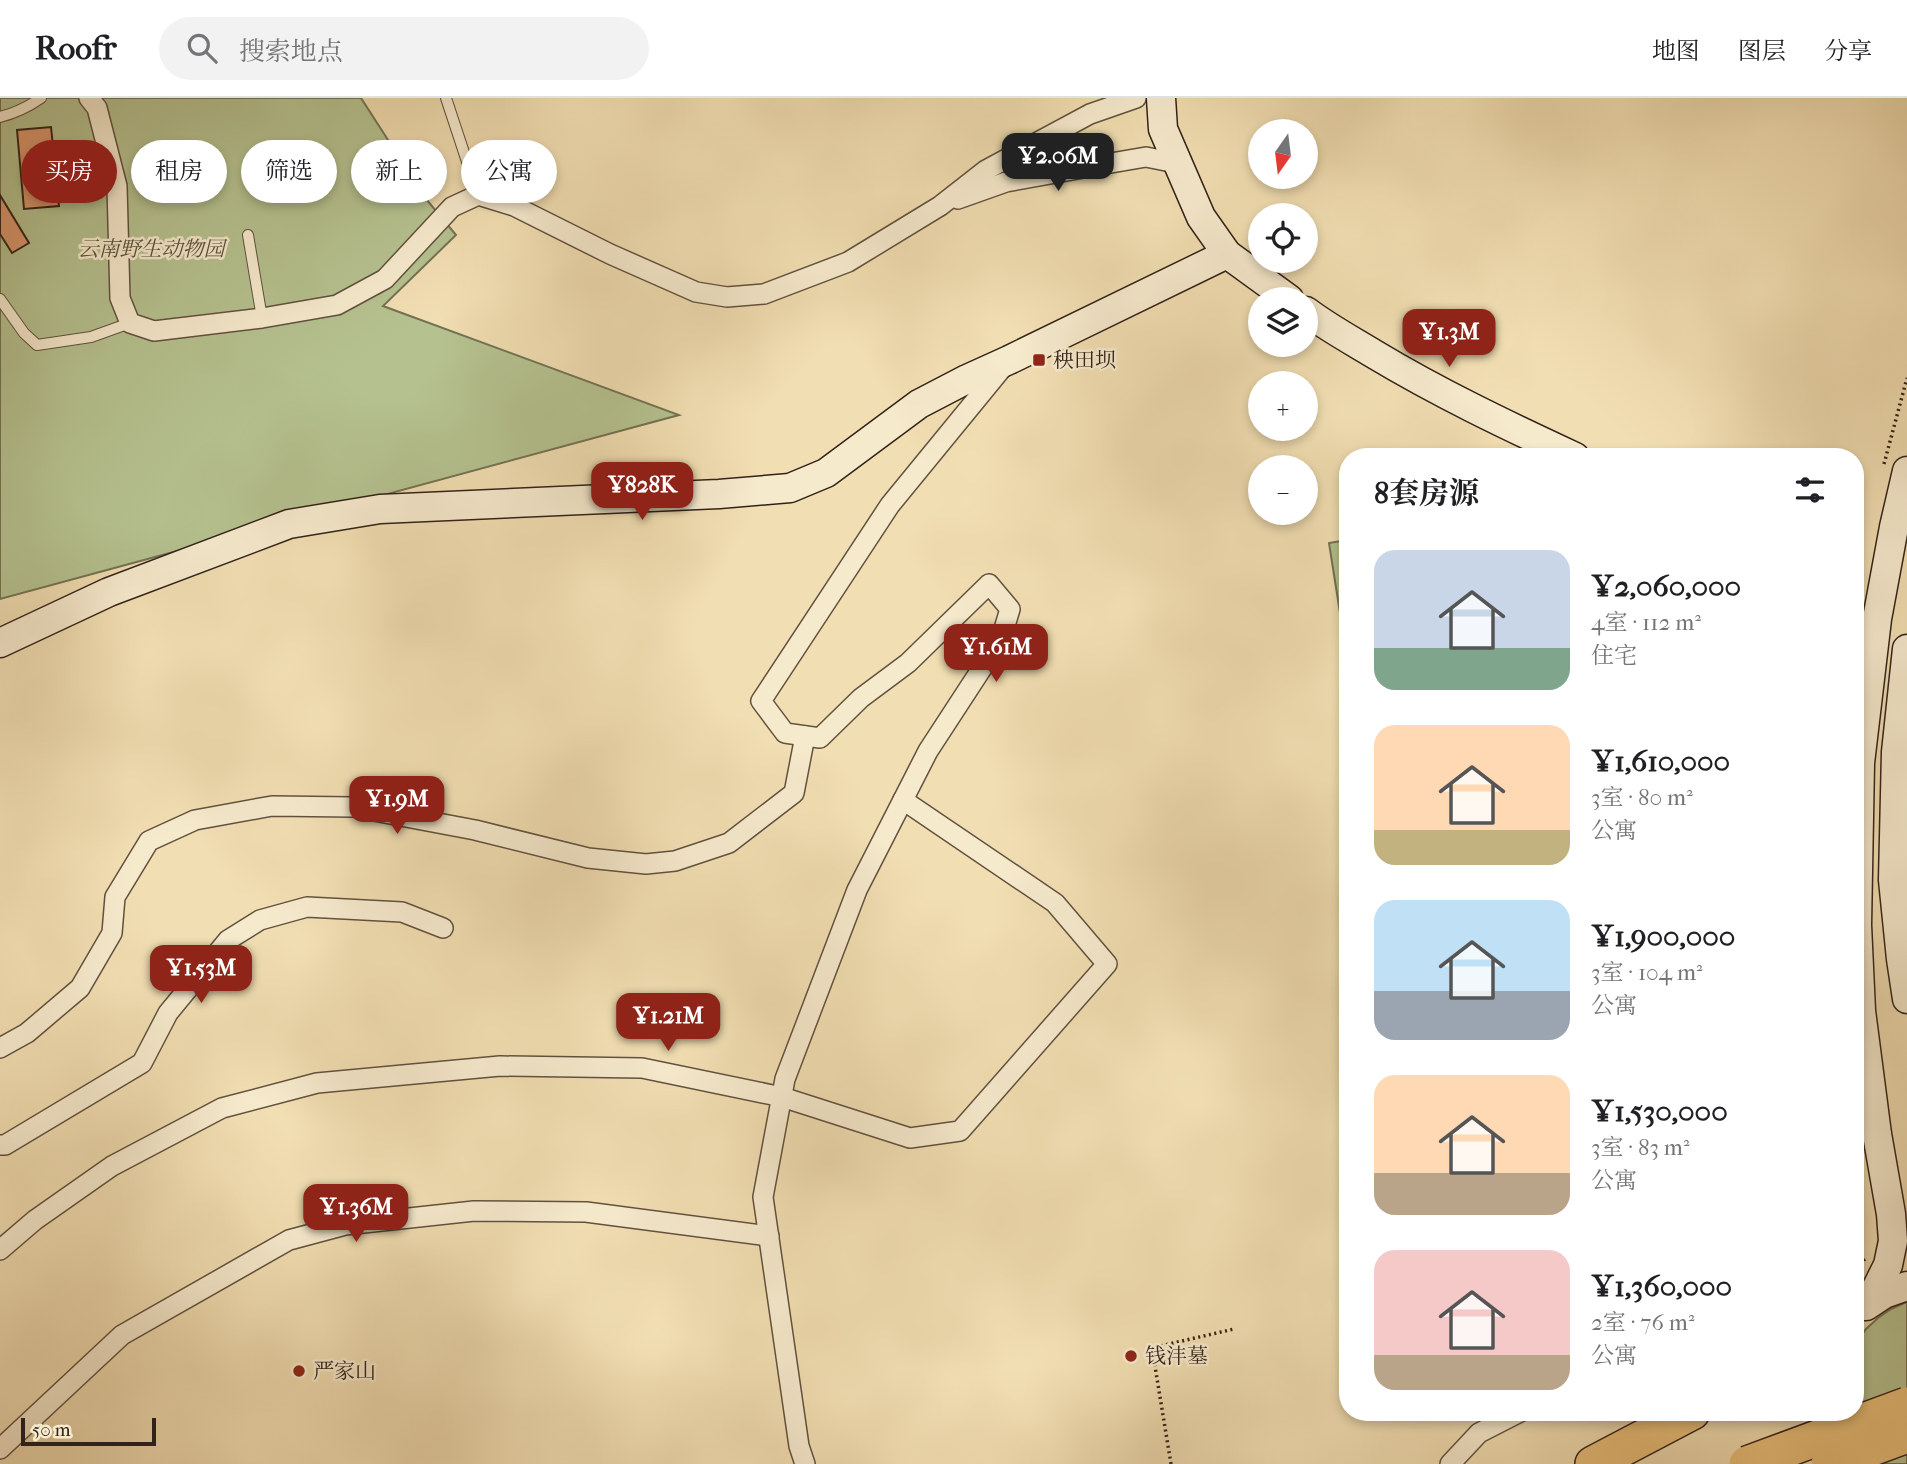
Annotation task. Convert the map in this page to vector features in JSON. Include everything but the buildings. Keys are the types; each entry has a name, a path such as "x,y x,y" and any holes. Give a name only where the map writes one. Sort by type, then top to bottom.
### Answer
{"highway":[{"path":"1864,1421 1907,1405"},
{"path":"1593,1464 1675,1421"},
{"path":"1747,1464 1864,1421"},
{"path":"1829,1464 1907,1435"}],"street":[{"path":"89,98 97,108 117,186 120,298 130,323 154,331 262,318 337,305 385,279 452,207 461,203"},
{"path":"504,203 696,292 727,297 764,294 848,262 940,206 986,170 1090,114 1136,98"},
{"path":"1161,98 1163,129 1201,217 1227,254 1272,287"},
{"path":"940,206 1006,181 1146,158 1176,163"},
{"path":"0,643 109,592 289,524 380,509 706,495 790,488 825,473 919,404 1227,254"},
{"path":"1318,320 1424,384 1556,448"},
{"path":"805,1464 799,1446 763,1197 785,1079 858,890 928,751 1001,639 1010,609 989,584 908,663 861,698 820,738 785,733 761,701 890,505 1009,360"},
{"path":"1864,713 1877,619 1907,471"},
{"path":"1907,649 1893,880 1907,999"},
{"path":"0,1048 27,1033 80,988 112,933 115,897 149,841 195,820 272,806 353,807 475,830 588,858 646,864 675,861 729,843 794,793 805,736"},
{"path":"1864,762 1902,750"},
{"path":"0,1250 36,1220 112,1166 222,1108 317,1083 500,1066 642,1069 782,1097 911,1138 960,1131 1107,964 1055,903 903,800"},
{"path":"0,1145 5,1145 142,1063 168,1013 228,940 260,920 307,907 402,912 443,928"},
{"path":"1864,1034 1893,1241 1888,1265 1864,1307"},
{"path":"0,1449 122,1335 289,1240 345,1225 474,1211 586,1212 769,1236"},
{"path":"1864,1309 1884,1294 1907,1286"},
{"path":"1450,1464 1479,1433 1502,1421"},
{"path":"1827,1421 1829,1431 1846,1464"}],"lane":[{"path":"0,117 28,108 41,98"},
{"path":"446,98 461,143"},
{"path":"248,235 262,318"},
{"path":"0,299 24,333 37,345 92,337 130,323"}],"path":[{"path":"1171,1464 1152,1348 1234,1329"}],"green space":[{"name":"云南野生动物园","path":"0,98 361,98 388,140 351,140 351,203 429,203 456,235 383,306 679,415 0,599"},
{"path":"1339,541 1339,606 1329,543"},
{"path":"1907,1302 1907,1464 1871,1464 1858,1421 1864,1421 1864,1332 1891,1309"}],"place":[{"name":"秧田坝","path":"1039,360"},
{"name":"钱沣墓","path":"1131,1356"},
{"name":"严家山","path":"299,1371"}]}
